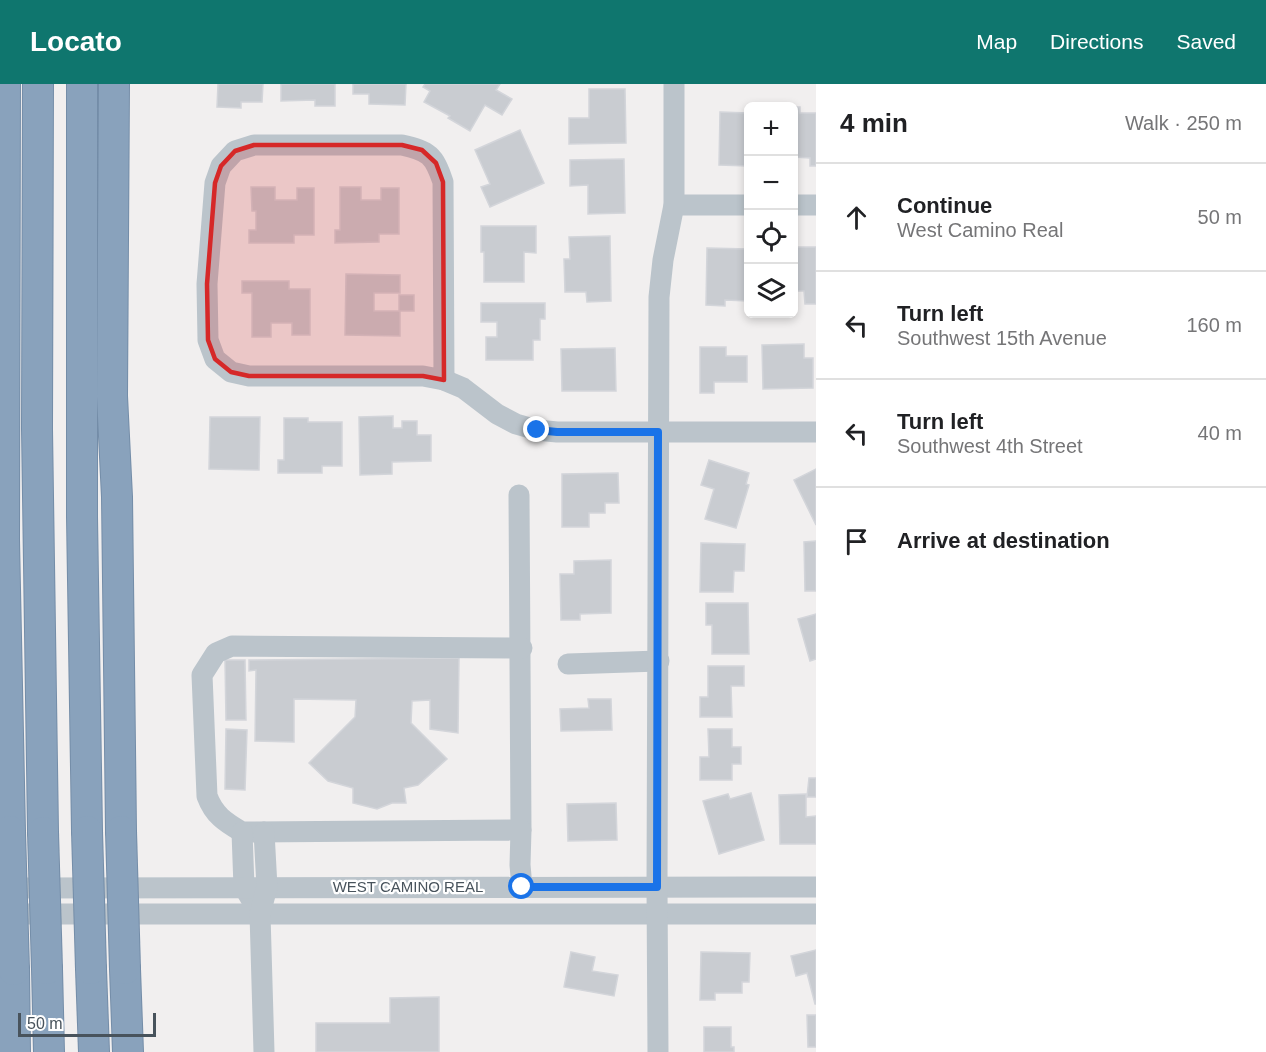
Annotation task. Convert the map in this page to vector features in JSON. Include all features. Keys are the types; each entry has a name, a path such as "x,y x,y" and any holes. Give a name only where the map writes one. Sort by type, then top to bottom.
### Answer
{"highway":[{"path":"5,84 3,122 4,540 15,1052"},
{"path":"38,84 37,418 43,832 49,1052"},
{"path":"82,84 82,495 87,831 94,1052"},
{"path":"114,84 111,396 117,497 121,831 128,1052"},
{"path":"117,497 131,304 136,84"}],"street":[{"path":"658,1052 659,297 663,260 674,205 674,84"},
{"path":"444,381 443,182 436,163 422,150 402,145 254,145 234,151 221,165 215,183 207,284 208,340 215,359 231,372 249,376 423,376 463,388 497,414 516,424 537,430 557,432 816,432"},
{"path":"674,205 744,205"},
{"path":"798,205 816,205"},
{"path":"519,495 522,648 520,866 522,887"},
{"path":"521,830 242,832 223,821 211,808 207,796 202,675 216,653 232,646 522,648"},
{"path":"568,664 658,662"},
{"path":"242,832 244,887 260,914"},
{"path":"264,832 267,887 260,914 264,1052"},
{"name":"WEST CAMINO REAL","path":"0,888 816,887"},
{"name":"WEST CAMINO REAL","path":"0,914 816,914"}],"highlighted area":[{"path":"254,145 402,145 422,150 436,163 443,182 444,380 423,376 249,376 231,372 215,359 208,340 207,284 215,183 221,166 235,151"}],"building":[{"path":"218,84 263,84 262,102 241,102 241,108 217,107"},
{"path":"281,84 335,84 335,106 315,106 315,100 281,101"},
{"path":"353,84 406,84 405,105 369,104 369,94 353,94"},
{"path":"425,84 500,84 496,90 512,99 502,115 485,105 470,131 448,118 450,116 424,102 430,91 423,87"},
{"path":"589,89 625,89 626,143 569,144 569,118 589,118"},
{"path":"798,107 800,107 800,113 816,113 816,166 810,166 810,158 798,157"},
{"path":"720,112 744,113 744,166 719,165"},
{"path":"520,130 544,183 490,207 481,187 490,184 475,150"},
{"path":"624,159 625,213 588,214 588,185 570,186 570,160"},
{"path":"251,187 275,187 275,200 297,200 297,188 314,188 314,235 294,235 294,243 249,243 249,230 256,230 256,211 252,211"},
{"path":"340,187 361,187 361,200 381,200 381,188 399,188 399,234 379,234 379,242 335,243 335,230 340,230"},
{"path":"481,226 536,226 536,253 524,252 524,282 484,282"},
{"path":"610,236 611,301 587,302 586,292 565,292 564,259 570,259 569,237"},
{"path":"798,247 816,247 816,304 805,304 804,291 798,291"},
{"path":"707,248 744,249 744,301 725,300 725,306 706,305"},
{"path":"346,274 400,275 400,293 374,293 374,311 400,311 400,336 345,335"},
{"path":"242,281 289,281 289,289 310,289 310,335 292,335 292,323 271,323 271,337 252,337 252,293 242,293"},
{"path":"399,295 414,295 414,311 399,311"},
{"path":"481,303 545,303 545,319 540,319 540,340 533,340 533,360 486,360 486,337 497,337 497,322 481,322"},
{"path":"804,344 804,358 813,358 813,388 763,389 762,345"},
{"path":"700,347 726,347 726,356 747,356 747,382 714,382 714,393 700,393"},
{"path":"615,348 616,391 562,391 561,349"},
{"path":"393,416 393,428 402,428 402,421 417,421 417,435 431,435 431,461 392,462 392,474 360,475 359,417"},
{"path":"210,417 260,417 259,470 209,469"},
{"path":"284,418 308,418 308,422 342,422 342,466 322,466 322,473 278,473 278,460 284,460"},
{"path":"709,460 749,473 746,484 749,485 736,528 705,519 714,489 701,485"},
{"path":"816,469 816,525 794,480"},
{"path":"618,473 619,503 605,503 605,513 589,513 589,527 562,527 562,474"},
{"path":"816,541 816,591 805,591 804,542"},
{"path":"701,543 745,544 744,571 734,571 733,592 700,592"},
{"path":"611,560 611,613 580,614 580,620 561,620 560,574 574,574 574,561"},
{"path":"706,603 748,603 749,654 712,654 712,625 706,625"},
{"path":"816,614 816,659 810,661 798,619"},
{"path":"459,658 458,733 430,729 430,700 412,701 411,723 447,759 418,785 404,788 406,803 392,803 377,809 353,803 353,788 328,781 309,763 355,717 356,700 294,699 294,742 255,741 256,670 249,671 249,660"},
{"path":"225,660 245,660 246,720 226,720"},
{"path":"708,666 744,666 744,686 731,686 732,717 700,717 700,697 708,697"},
{"path":"588,699 611,699 612,730 561,731 560,709 589,708"},
{"path":"226,729 247,730 245,790 225,789"},
{"path":"708,729 732,729 732,747 741,747 741,764 732,764 732,780 700,780 700,757 709,757"},
{"path":"809,778 816,778 816,797 807,797"},
{"path":"751,793 764,840 719,854 703,801 728,794 730,799"},
{"path":"806,794 806,817 816,816 816,844 780,844 779,795"},
{"path":"616,803 617,840 568,841 567,804"},
{"path":"816,950 815,1004 807,973 796,976 791,956"},
{"path":"571,952 595,957 592,971 618,975 614,996 564,987"},
{"path":"701,952 750,953 749,982 742,982 742,993 715,993 715,1000 700,1000"},
{"path":"439,997 439,1052 316,1052 316,1023 390,1023 390,998"},
{"path":"807,1015 816,1015 816,1047 808,1047"},
{"path":"704,1027 731,1027 731,1047 734,1047 734,1052 704,1052"}],"route":[{"path":"522,887 657,887 658,432 537,430"}]}
